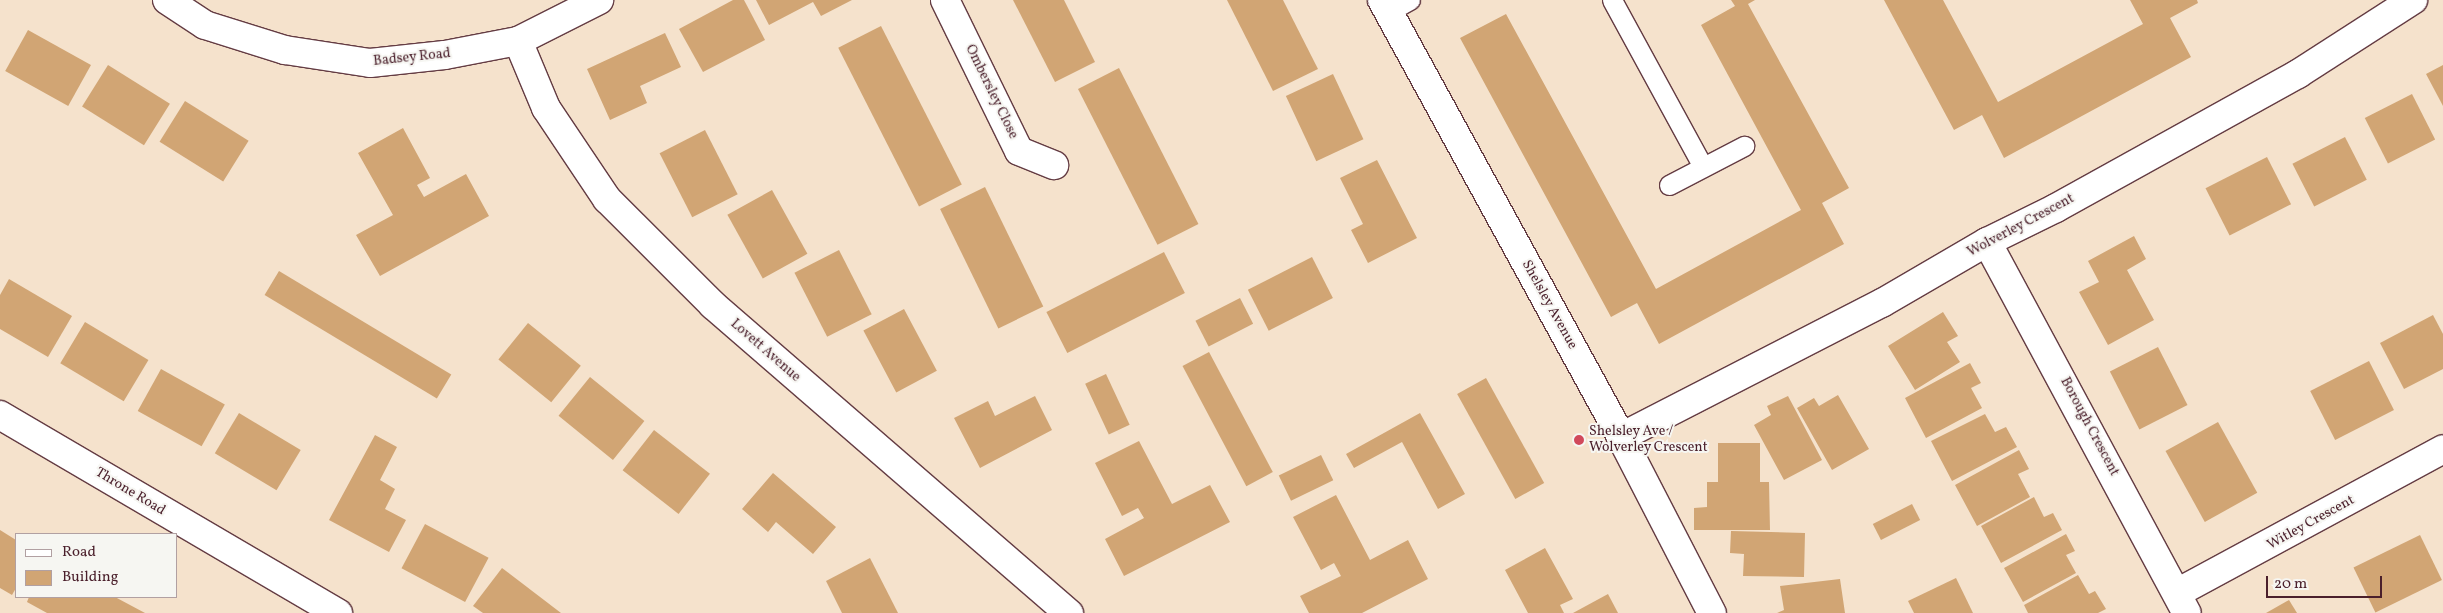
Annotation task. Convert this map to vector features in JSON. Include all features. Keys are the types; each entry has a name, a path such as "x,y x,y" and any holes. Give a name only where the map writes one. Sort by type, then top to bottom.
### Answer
{"street":[{"name":"Badsey Road","path":"167,0 206,25 285,50 370,63 445,55 518,41 599,0"},
{"name":"Ombersley Close","path":"945,0 1019,150 1054,165"},
{"name":"Wolverley Crescent","path":"1621,437 1882,303 1987,242 2056,208 2298,74 2412,0"},
{"name":"Shelsley Avenue","path":"1393,4 1712,613"},
{"name":"Lovett Avenue","path":"518,41 546,108 607,199 713,305 1069,613"},
{"name":"Borough Crescent","path":"1987,242 2182,603"},
{"name":"Throne Road","path":"0,415 338,613"},
{"name":"Witley Crescent","path":"2182,603 2250,557 2443,450"}],"lane":[{"path":"1612,0 1703,167"},
{"path":"1669,185 1744,146"}],"building":[{"path":"733,0 744,0 765,40 703,72 679,29"},
{"path":"756,0 852,0 821,16 813,2 769,25"},
{"path":"1013,0 1064,0 1095,62 1055,82"},
{"path":"1227,0 1283,0 1318,69 1273,91"},
{"path":"1731,0 1755,0 1748,4 1849,188 1822,203 1844,244 1659,344 1637,303 1611,317 1460,38 1506,14 1656,289 1801,210 1701,25 1735,6"},
{"path":"1884,0 1943,0 1998,102 2143,24 2130,0 2197,0 2198,3 2170,18 2191,57 2004,158 1982,115 1954,130"},
{"path":"881,26 962,185 919,206 838,48"},
{"path":"28,30 91,65 68,106 5,71"},
{"path":"665,33 681,67 640,86 647,103 610,120 587,69"},
{"path":"108,65 170,104 144,145 82,107"},
{"path":"2443,65 2443,106 2426,74"},
{"path":"1119,68 1198,224 1157,245 1078,89"},
{"path":"1333,74 1363,139 1316,161 1286,96"},
{"path":"2412,94 2435,139 2388,164 2365,118"},
{"path":"185,101 249,141 223,181 160,142"},
{"path":"403,128 430,178 417,185 424,197 466,174 489,216 380,276 356,235 393,215 358,153"},
{"path":"705,130 738,194 692,217 660,153"},
{"path":"2345,137 2367,180 2314,207 2292,164"},
{"path":"2267,157 2291,204 2230,236 2206,188"},
{"path":"1377,160 1417,238 1368,263 1351,230 1363,224 1340,178"},
{"path":"985,187 1043,307 998,328 940,209"},
{"path":"772,190 807,254 763,279 727,215"},
{"path":"2134,236 2146,259 2127,270 2154,320 2108,345 2079,292 2099,282 2088,261"},
{"path":"839,250 872,314 827,337 794,273"},
{"path":"1164,252 1185,293 1067,353 1046,312"},
{"path":"1312,257 1333,298 1269,331 1248,290"},
{"path":"279,271 451,375 437,399 265,295"},
{"path":"9,279 72,316 48,357 0,329 0,295"},
{"path":"1240,298 1253,324 1209,347 1195,321"},
{"path":"904,309 937,371 896,392 863,331"},
{"path":"1943,312 1958,336 1947,342 1960,362 1915,390 1888,346"},
{"path":"2433,315 2443,334 2443,369 2404,389 2380,343"},
{"path":"85,322 148,360 124,401 60,363"},
{"path":"528,323 581,366 551,402 498,360"},
{"path":"2158,347 2188,405 2139,429 2110,372"},
{"path":"1209,352 1273,472 1246,486 1183,366"},
{"path":"2369,361 2394,410 2335,440 2310,391"},
{"path":"1970,363 1981,383 1971,388 1982,408 1926,438 1905,398"},
{"path":"161,369 225,404 202,446 138,411"},
{"path":"1106,374 1130,425 1109,434 1085,384"},
{"path":"590,377 644,421 613,460 559,416"},
{"path":"1486,378 1544,483 1515,499 1457,394"},
{"path":"1838,395 1869,449 1832,470 1797,408 1814,398 1819,406"},
{"path":"1035,396 1052,430 980,468 954,418 988,401 995,416"},
{"path":"1788,396 1822,460 1784,480 1754,425 1771,415 1767,406"},
{"path":"239,413 301,450 277,490 215,453"},
{"path":"1420,413 1465,494 1438,509 1402,442 1354,468 1346,454"},
{"path":"1985,414 1995,432 2006,427 2017,447 1952,481 1931,441"},
{"path":"2218,422 2257,493 2205,522 2166,451"},
{"path":"654,430 710,474 679,514 623,470"},
{"path":"375,435 397,447 380,480 395,489 385,509 406,520 389,552 329,520"},
{"path":"1139,441 1172,504 1210,485 1230,522 1124,576 1105,539 1144,518 1138,508 1122,516 1095,463"},
{"path":"1718,443 1760,443 1760,482 1769,482 1770,530 1694,530 1694,508 1707,507 1707,482 1718,482"},
{"path":"2019,450 2029,469 2018,474 2030,497 1977,526 1955,485"},
{"path":"1321,455 1333,480 1291,501 1279,476"},
{"path":"773,473 836,527 813,554 776,522 768,532 742,509"},
{"path":"1336,495 1370,560 1408,540 1428,579 1362,613 1309,613 1300,596 1341,576 1334,563 1321,570 1293,517"},
{"path":"2034,497 2044,517 2053,513 2062,530 2001,563 1981,526"},
{"path":"1912,504 1920,520 1881,540 1873,524"},
{"path":"425,524 489,558 465,602 402,568"},
{"path":"0,530 15,539 15,590 12,595 0,588"},
{"path":"1731,531 1805,533 1804,577 1743,576 1744,554 1730,553"},
{"path":"2066,534 2075,551 2066,555 2076,573 2023,602 2004,568"},
{"path":"2420,535 2442,580 2375,612 2353,567"},
{"path":"1545,548 1573,599 1560,605 1564,613 1528,613 1505,570"},
{"path":"870,558 898,613 842,613 826,581"},
{"path":"502,568 561,613 483,613 473,606"},
{"path":"2078,575 2089,594 2095,591 2106,609 2098,613 2028,613 2024,605"},
{"path":"1956,578 1973,613 1914,613 1908,601"},
{"path":"1840,579 1845,613 1777,613 1784,610 1780,586"},
{"path":"1608,594 1618,613 1573,613"},
{"path":"29,598 117,598 145,613 47,613 27,602"},
{"path":"2289,600 2297,613 2266,613"}],"place":[{"name":"Shelsley Ave / Wolverley Crescent","path":"1579,440"}]}
